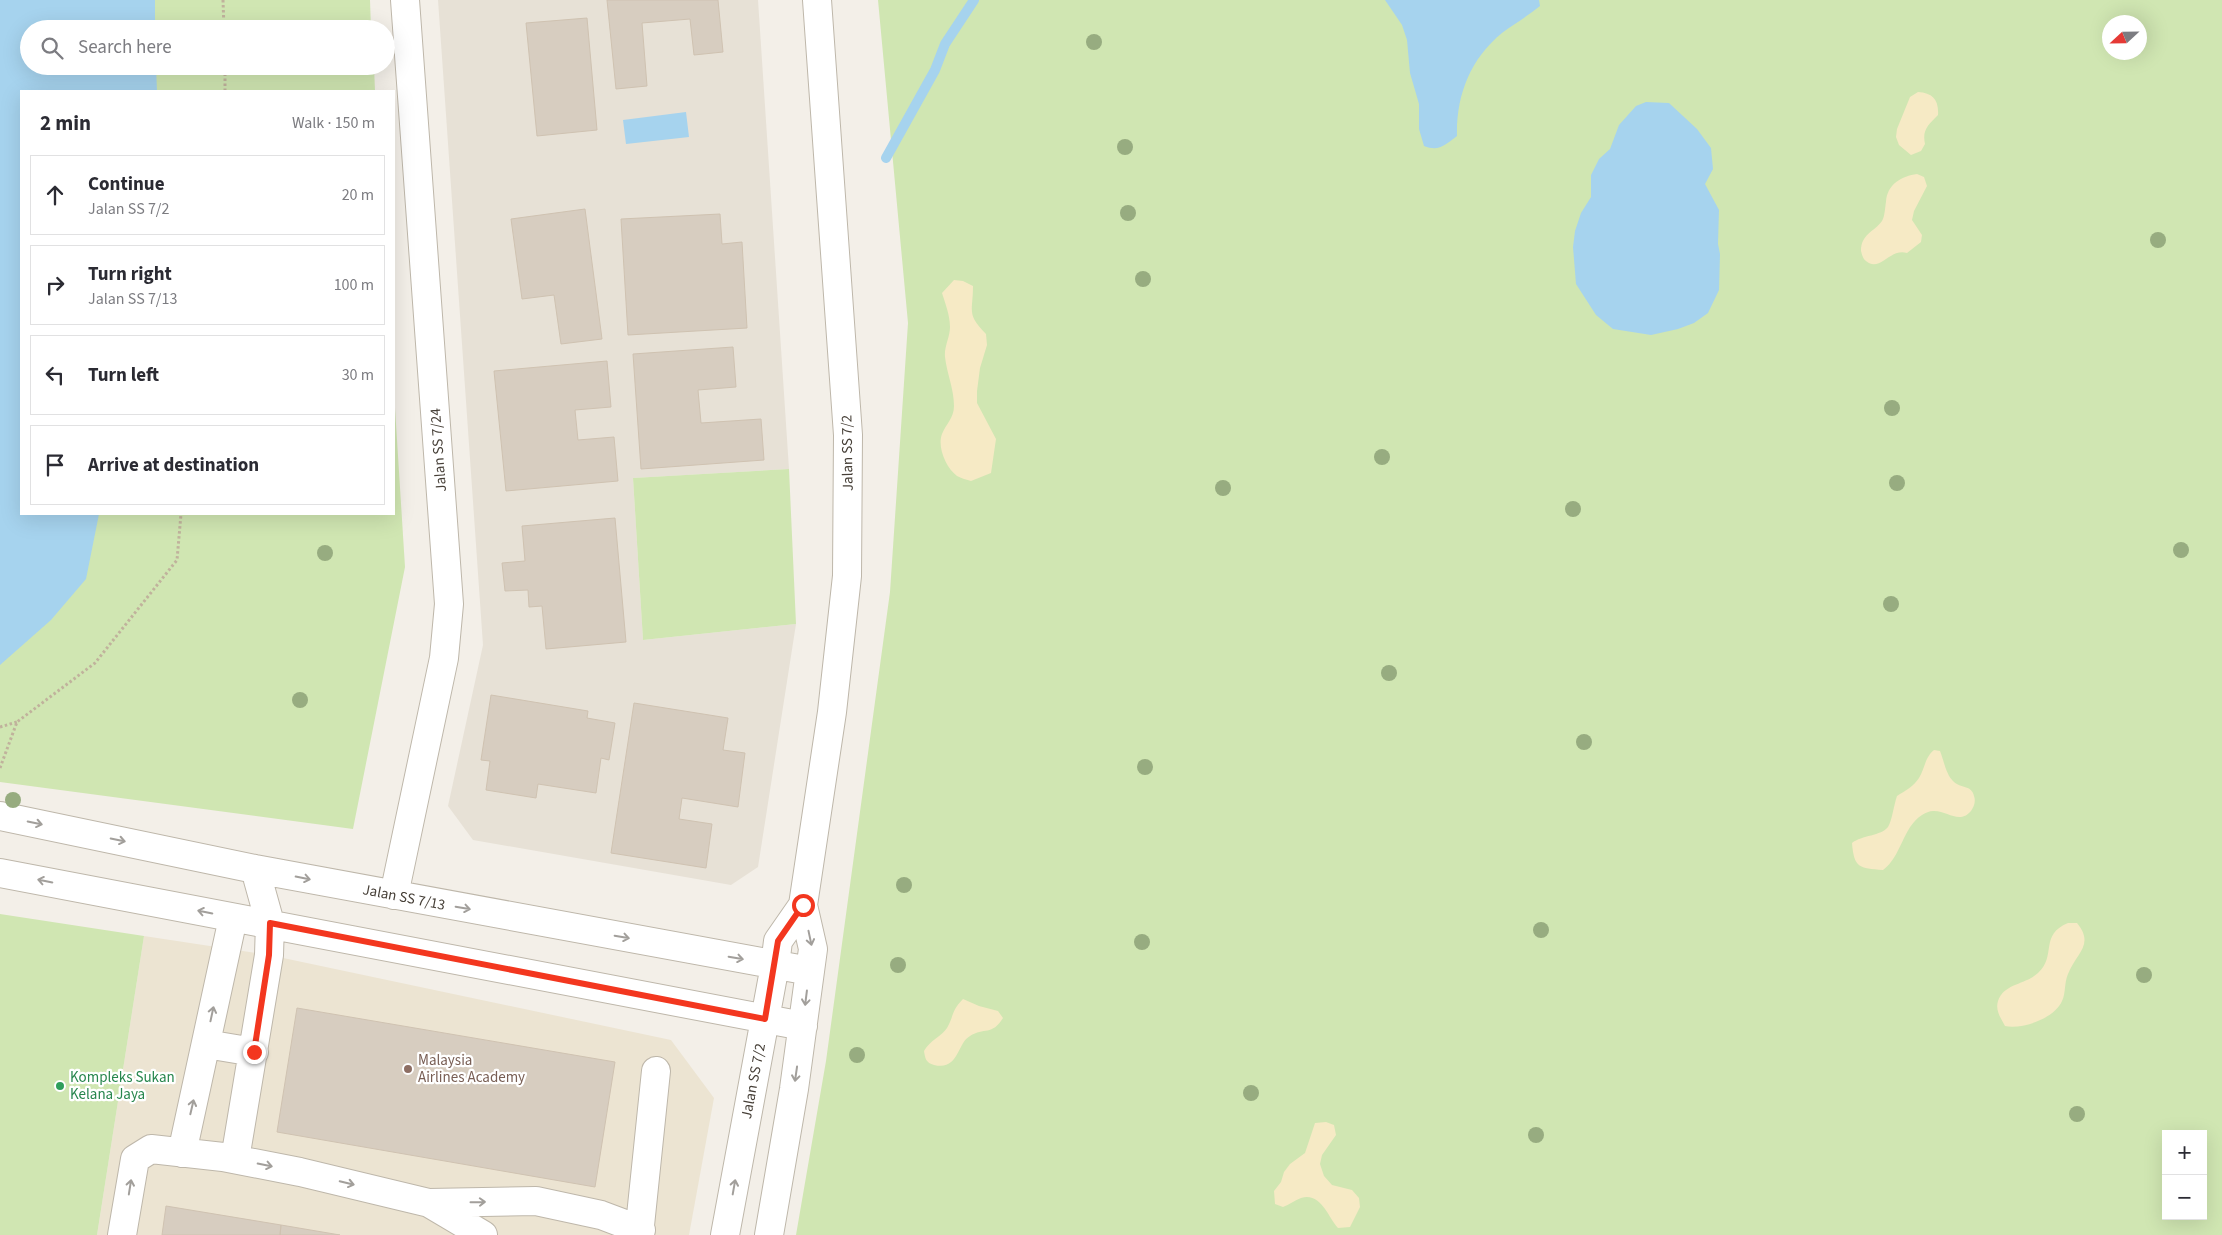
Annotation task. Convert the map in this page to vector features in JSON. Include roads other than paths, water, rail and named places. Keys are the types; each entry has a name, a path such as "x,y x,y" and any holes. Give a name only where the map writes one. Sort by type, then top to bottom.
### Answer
{"street":[{"name":"Jalan SS 7/24","path":"394,895 444,658 449,604 405,0"},
{"name":"Jalan SS 7/2","path":"768,1235 794,1089 813,950 803,905 832,712 847,576 848,435 817,0"},
{"name":"Jalan SS 7/13","path":"0,816 255,869 810,971"},
{"path":"235,1159 269,955 270,923 255,869"},
{"path":"0,873 803,1026"},
{"name":"Jalan SS 7/2","path":"725,1235 778,941 803,905"},
{"path":"182,1153 232,918"},
{"path":"206,1044 254,1052"},
{"path":"122,1235 135,1159 151,1149 235,1159 429,1203 536,1201 601,1215 640,1233 656,1070"},
{"path":"429,1203 483,1235"}],"water":[{"path":"0,0 155,0 155,20 20,20 20,75 156,75 157,90 20,90 20,515 99,515 86,579 51,620 0,665"},
{"path":"1385,0 1539,0 1540,6 1502,33 1481,54 1473,66 1462,93 1457,121 1457,136 1442,147 1429,148 1424,146 1419,129 1419,104 1410,73 1407,40 1402,25"},
{"path":"1646,102 1669,103 1697,129 1711,148 1713,169 1705,184 1719,210 1718,244 1720,254 1719,290 1708,313 1694,323 1651,335 1613,329 1596,315 1576,284 1573,247 1575,231 1581,213 1591,197 1591,175 1599,159 1610,149 1619,125 1636,106"},
{"path":"686,112 689,137 626,144 623,120"}],"waterway":[{"path":"886,158 935,70 945,44 974,0"}],"place":[{"name":"Malaysia Airlines Academy","path":"408,1069"},
{"name":"Kompleks Sukan Kelana Jaya","path":"60,1086"}]}
